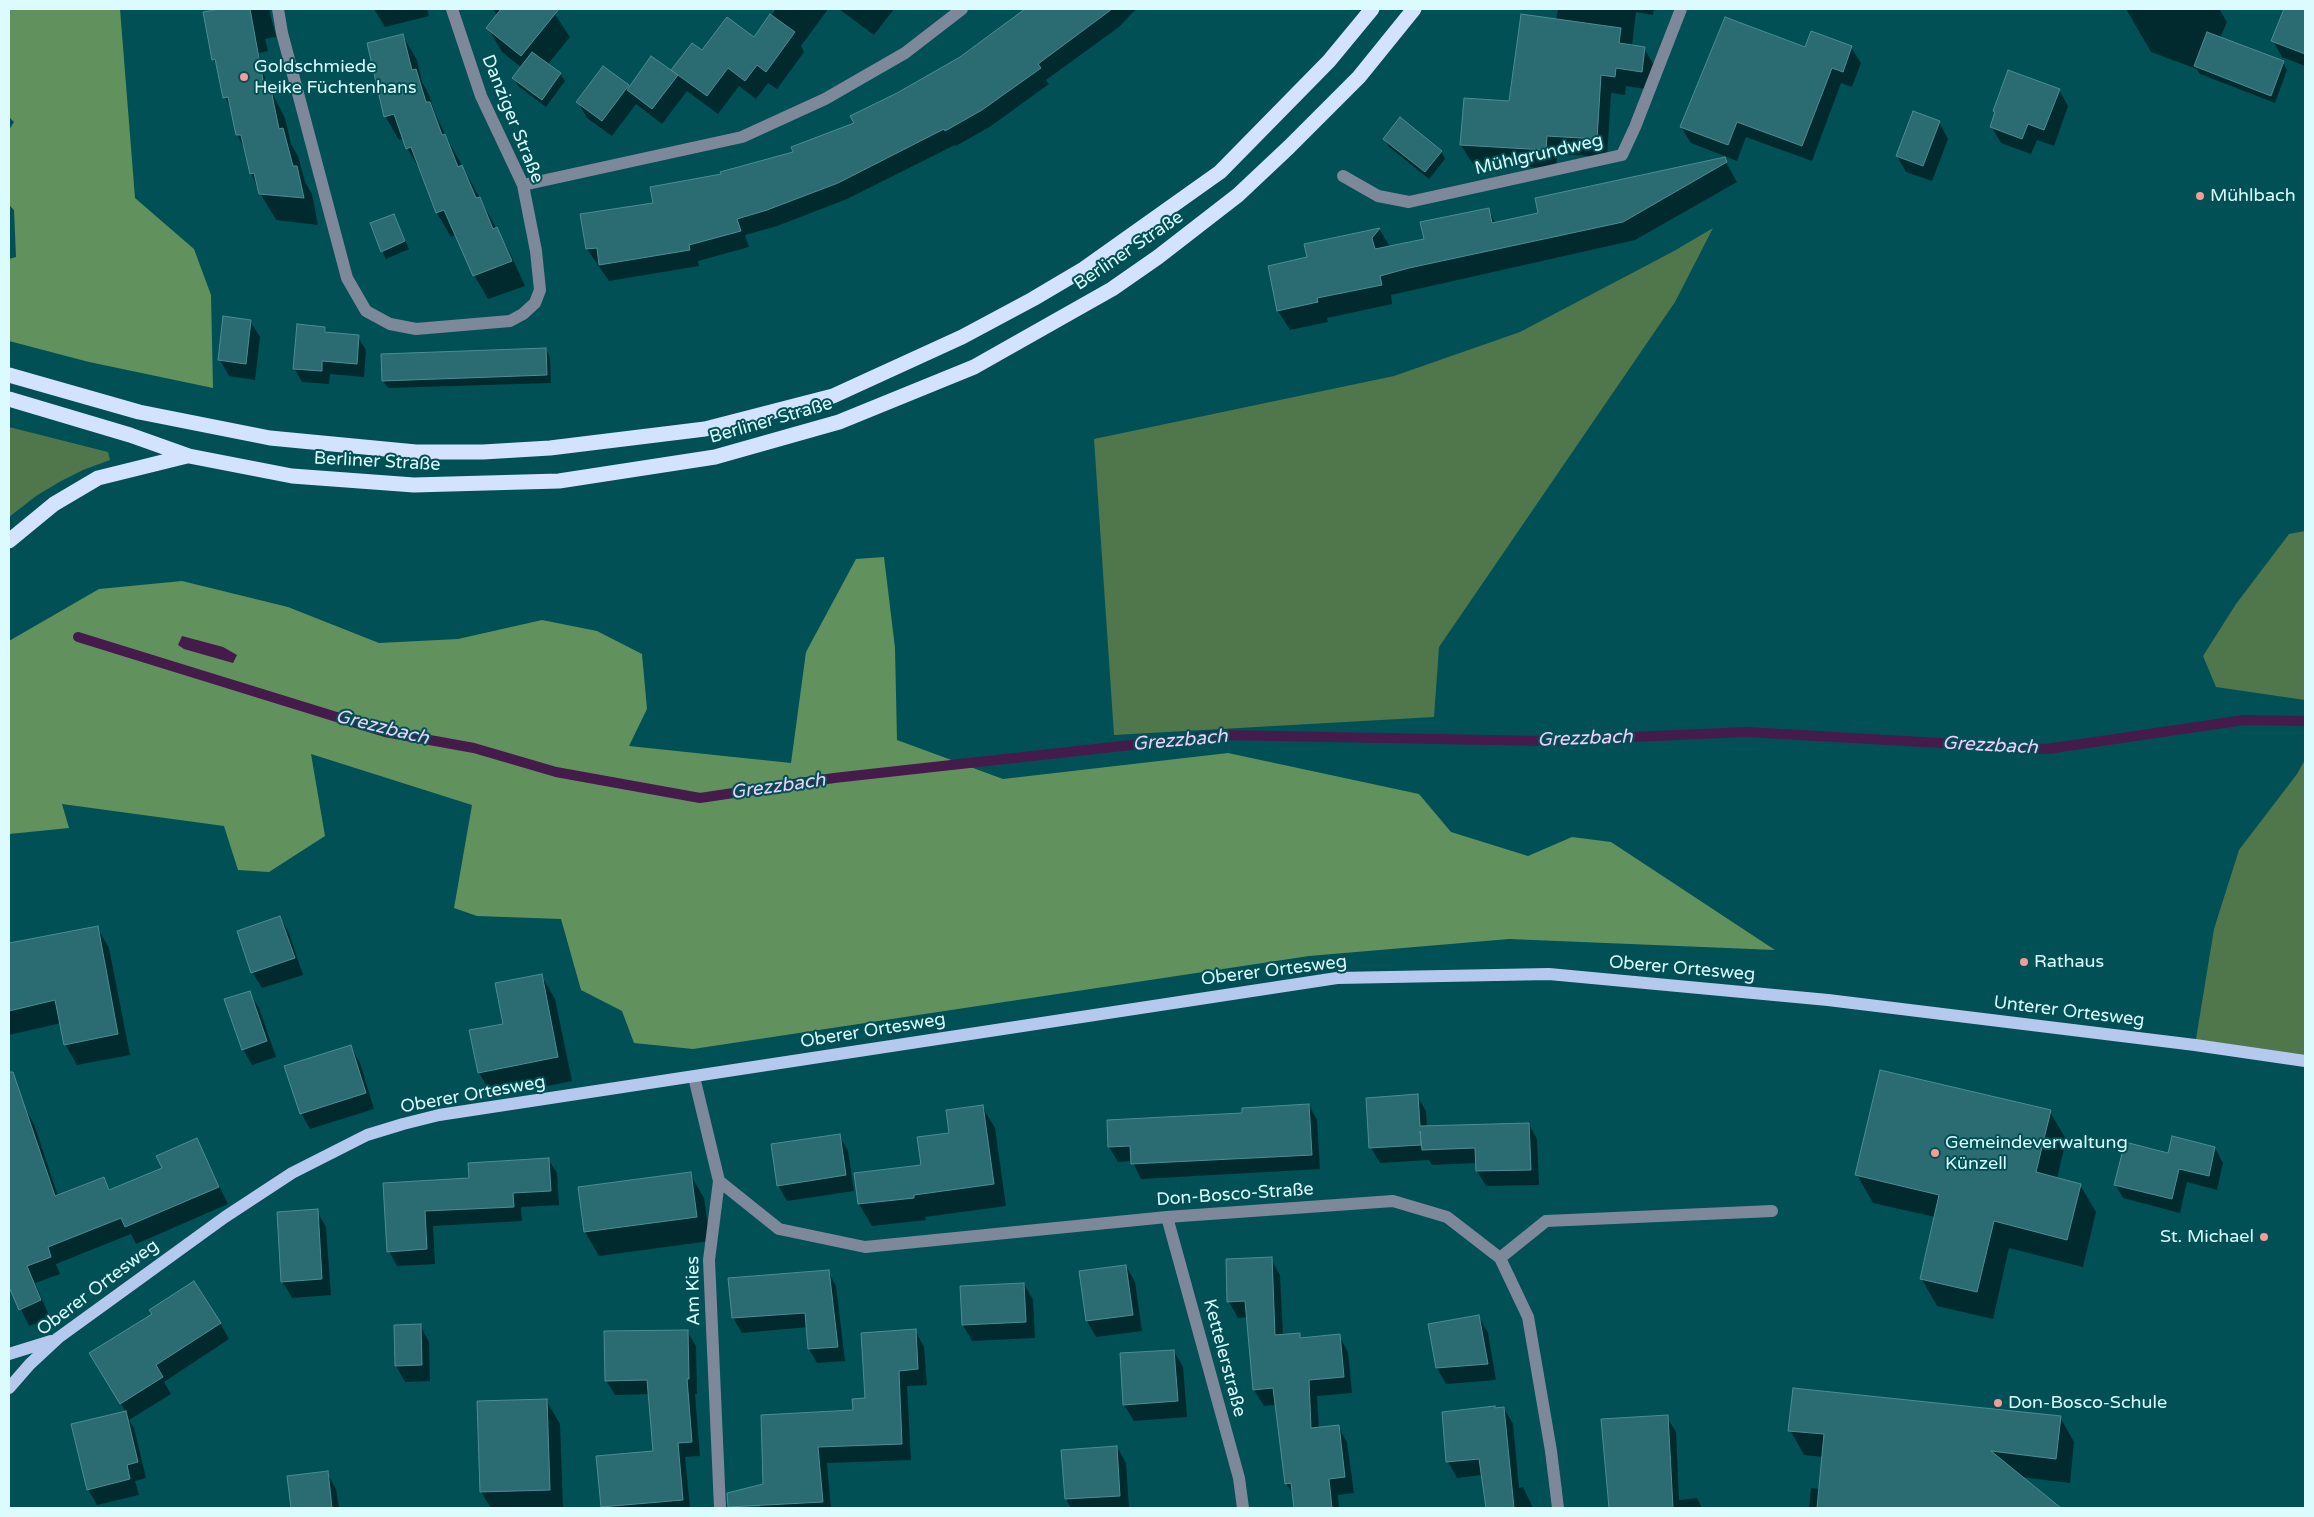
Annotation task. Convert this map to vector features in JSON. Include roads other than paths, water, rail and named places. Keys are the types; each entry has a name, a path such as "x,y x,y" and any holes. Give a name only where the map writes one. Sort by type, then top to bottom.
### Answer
{"highway":[{"name":"Berliner Straße","path":"9,375 139,412 270,438 416,452 483,452 550,448 705,429 833,396 962,337 1033,299 1082,270 1212,178 1329,61 1372,9"},
{"name":"Berliner Straße","path":"9,400 130,435 189,456 292,476 414,485 559,482 715,457 839,422 974,367 1112,289 1158,257 1238,195 1359,77 1414,9"},
{"path":"9,541 54,504 98,478 189,456"}],"main road":[{"name":"Oberer Ortesweg","path":"9,1388 30,1364 58,1338 225,1217 292,1172 367,1136 439,1115 1337,978 1549,974 1828,1000"},
{"name":"Unterer Ortesweg","path":"1828,1000 2195,1044 2305,1061"},
{"path":"9,1354 58,1338"}],"street":[{"name":"Danziger Straße","path":"278,9 282,33 347,278 366,311 390,324 416,329 510,321 523,314 535,303 540,290 536,251 523,185 481,96 452,9"},
{"path":"523,185 742,137 849,86 905,53 962,9"},
{"name":"Mühlgrundweg","path":"1344,176 1378,196 1409,202 1622,154 1635,128 1681,9"},
{"name":"Am Kies","path":"694,1077 719,1181 709,1260 720,1508"},
{"name":"Don-Bosco-Straße","path":"719,1181 779,1230 864,1247 1167,1217 1393,1201 1447,1217 1500,1258 1528,1317 1551,1451 1558,1508"},
{"path":"1500,1258 1546,1220 1772,1212"},
{"name":"Kettelerstraße","path":"1167,1217 1239,1478 1243,1508"}],"waterway":[{"name":"Grezzbach","path":"78,637 385,732 474,748 556,772 700,798 834,778 1222,735 1542,741 1746,732 2047,749 2244,720 2305,721"}],"place":[{"name":"Goldschmiede Heike Füchtenhans","path":"244,77"},
{"name":"Mühlbach","path":"2200,196"},
{"name":"Rathaus","path":"2024,962"},
{"name":"Gemeindeverwaltung Künzell","path":"1935,1153"},
{"name":"St. Michael","path":"2264,1237"},
{"name":"Don-Bosco-Schule","path":"1998,1403"}]}
